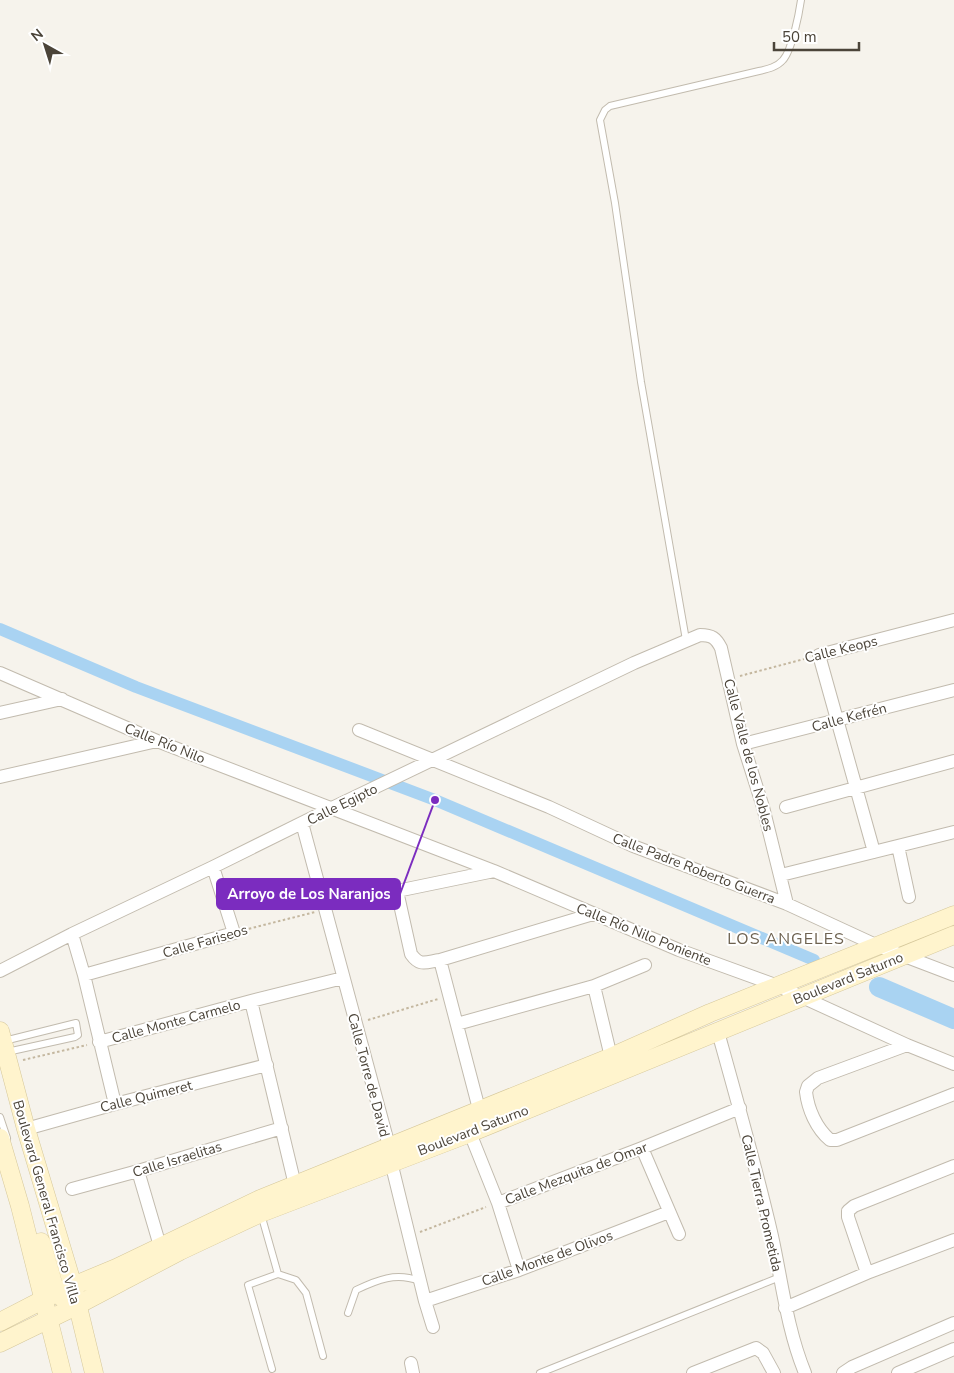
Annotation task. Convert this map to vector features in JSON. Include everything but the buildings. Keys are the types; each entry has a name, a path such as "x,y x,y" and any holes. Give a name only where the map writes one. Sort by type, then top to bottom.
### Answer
{"street":[{"name":"Calle Keops","path":"819,655 954,620"},
{"name":"Calle Valle de los Nobles","path":"686,640 700,635 710,635 717,640 721,648 743,744 763,807 787,904"},
{"name":"Calle Egipto","path":"0,971 72,934 214,868 332,808 634,663 686,640"},
{"path":"819,655 874,852"},
{"name":"Calle Río Nilo","path":"0,673 62,698 157,741 332,808"},
{"name":"Calle Kefrén","path":"743,744 954,690"},
{"path":"0,713 62,698"},
{"name":"Calle Padre Roberto Guerra","path":"359,730 549,807 633,846 787,904 878,946 954,975"},
{"path":"0,777 157,741"},
{"path":"786,807 954,761"},
{"name":"Calle Río Nilo Poniente","path":"332,808 494,871 679,950 803,996 907,1045 954,1064"},
{"name":"Calle Torre de David","path":"302,823 390,1154 433,1327"},
{"path":"781,875 954,832"},
{"path":"898,846 909,897"},
{"path":"214,868 234,933"},
{"path":"494,871 398,890 412,954 417,962 440,960 593,914"},
{"name":"Boulevard Saturno","path":"0,1322 60,1301 180,1251 390,1154 480,1109 612,1057 778,986 954,915"},
{"name":"Calle Fariseos","path":"84,975 234,933"},
{"path":"72,934 84,975 115,1104"},
{"name":"Boulevard Saturno","path":"0,1343 60,1301 116,1268 260,1199 295,1185 390,1154 470,1133 954,935"},
{"path":"440,960 480,1109"},
{"path":"457,1024 594,986 645,965"},
{"name":"Calle Monte Carmelo","path":"99,1042 343,978"},
{"path":"594,986 612,1057"},
{"path":"251,1001 295,1185"},
{"name":"Calle Tierra Prometida","path":"718,1032 740,1108 772,1236 785,1308 802,1372"},
{"path":"907,1045 818,1078 808,1086 806,1092 807,1100 822,1134 830,1140 838,1140 954,1094"},
{"name":"Boulevard General Francisco Villa","path":"5,1056 60,1301 62,1373"},
{"name":"Calle Quimeret","path":"21,1125 115,1104 267,1065"},
{"name":"Calle Mezquita de Omar","path":"498,1203 740,1108"},
{"name":"Calle Israelitas","path":"72,1189 138,1172 282,1128"},
{"path":"470,1133 498,1203 519,1270"},
{"name":"Boulevard General Francisco Villa","path":"1,1143 23,1207 60,1301 94,1373"},
{"path":"642,1148 679,1234"},
{"path":"867,1274 848,1217 848,1210 954,1166"},
{"path":"138,1172 160,1246"},
{"name":"Calle Monte de Olivos","path":"425,1301 519,1270 669,1212"},
{"path":"785,1308 954,1240"},
{"path":"60,1301 85,1373"},
{"path":"843,1373 852,1367 954,1323"},
{"path":"693,1373 756,1348 763,1353 774,1373"},
{"path":"898,1373 954,1348"}],"lane":[{"path":"686,640 641,382 615,203 600,120 605,110 610,106 759,71 778,64 783,60 789,49 801,0"},
{"path":"76,1023 78,1035 5,1056 76,1023"},
{"path":"0,1118 23,1207"},
{"path":"21,1125 61,1271"},
{"path":"261,1213 278,1274"},
{"path":"272,1369 248,1284 278,1274 296,1280 306,1293 324,1356"},
{"path":"348,1313 356,1290 380,1279 408,1277 421,1282"},
{"path":"540,1373 780,1277"},
{"path":"60,1301 69,1373"}],"path":[{"name":"Calle Keops","path":"728,679 819,655"},
{"name":"Calle Fariseos","path":"234,933 398,890"},
{"path":"356,1024 450,995"},
{"name":"Calle Monte Carmelo","path":"5,1056 99,1042"},
{"name":"Calle Mezquita de Omar","path":"410,1236 498,1203"}],"waterway":[{"path":"0,629 136,687 435,800 814,960"},
{"path":"879,987 954,1019"}],"place":[{"name":"Arroyo de Los Naranjos","path":"435,800"}],"district":[{"name":"LOS ANGELES","path":"786,938"}]}
